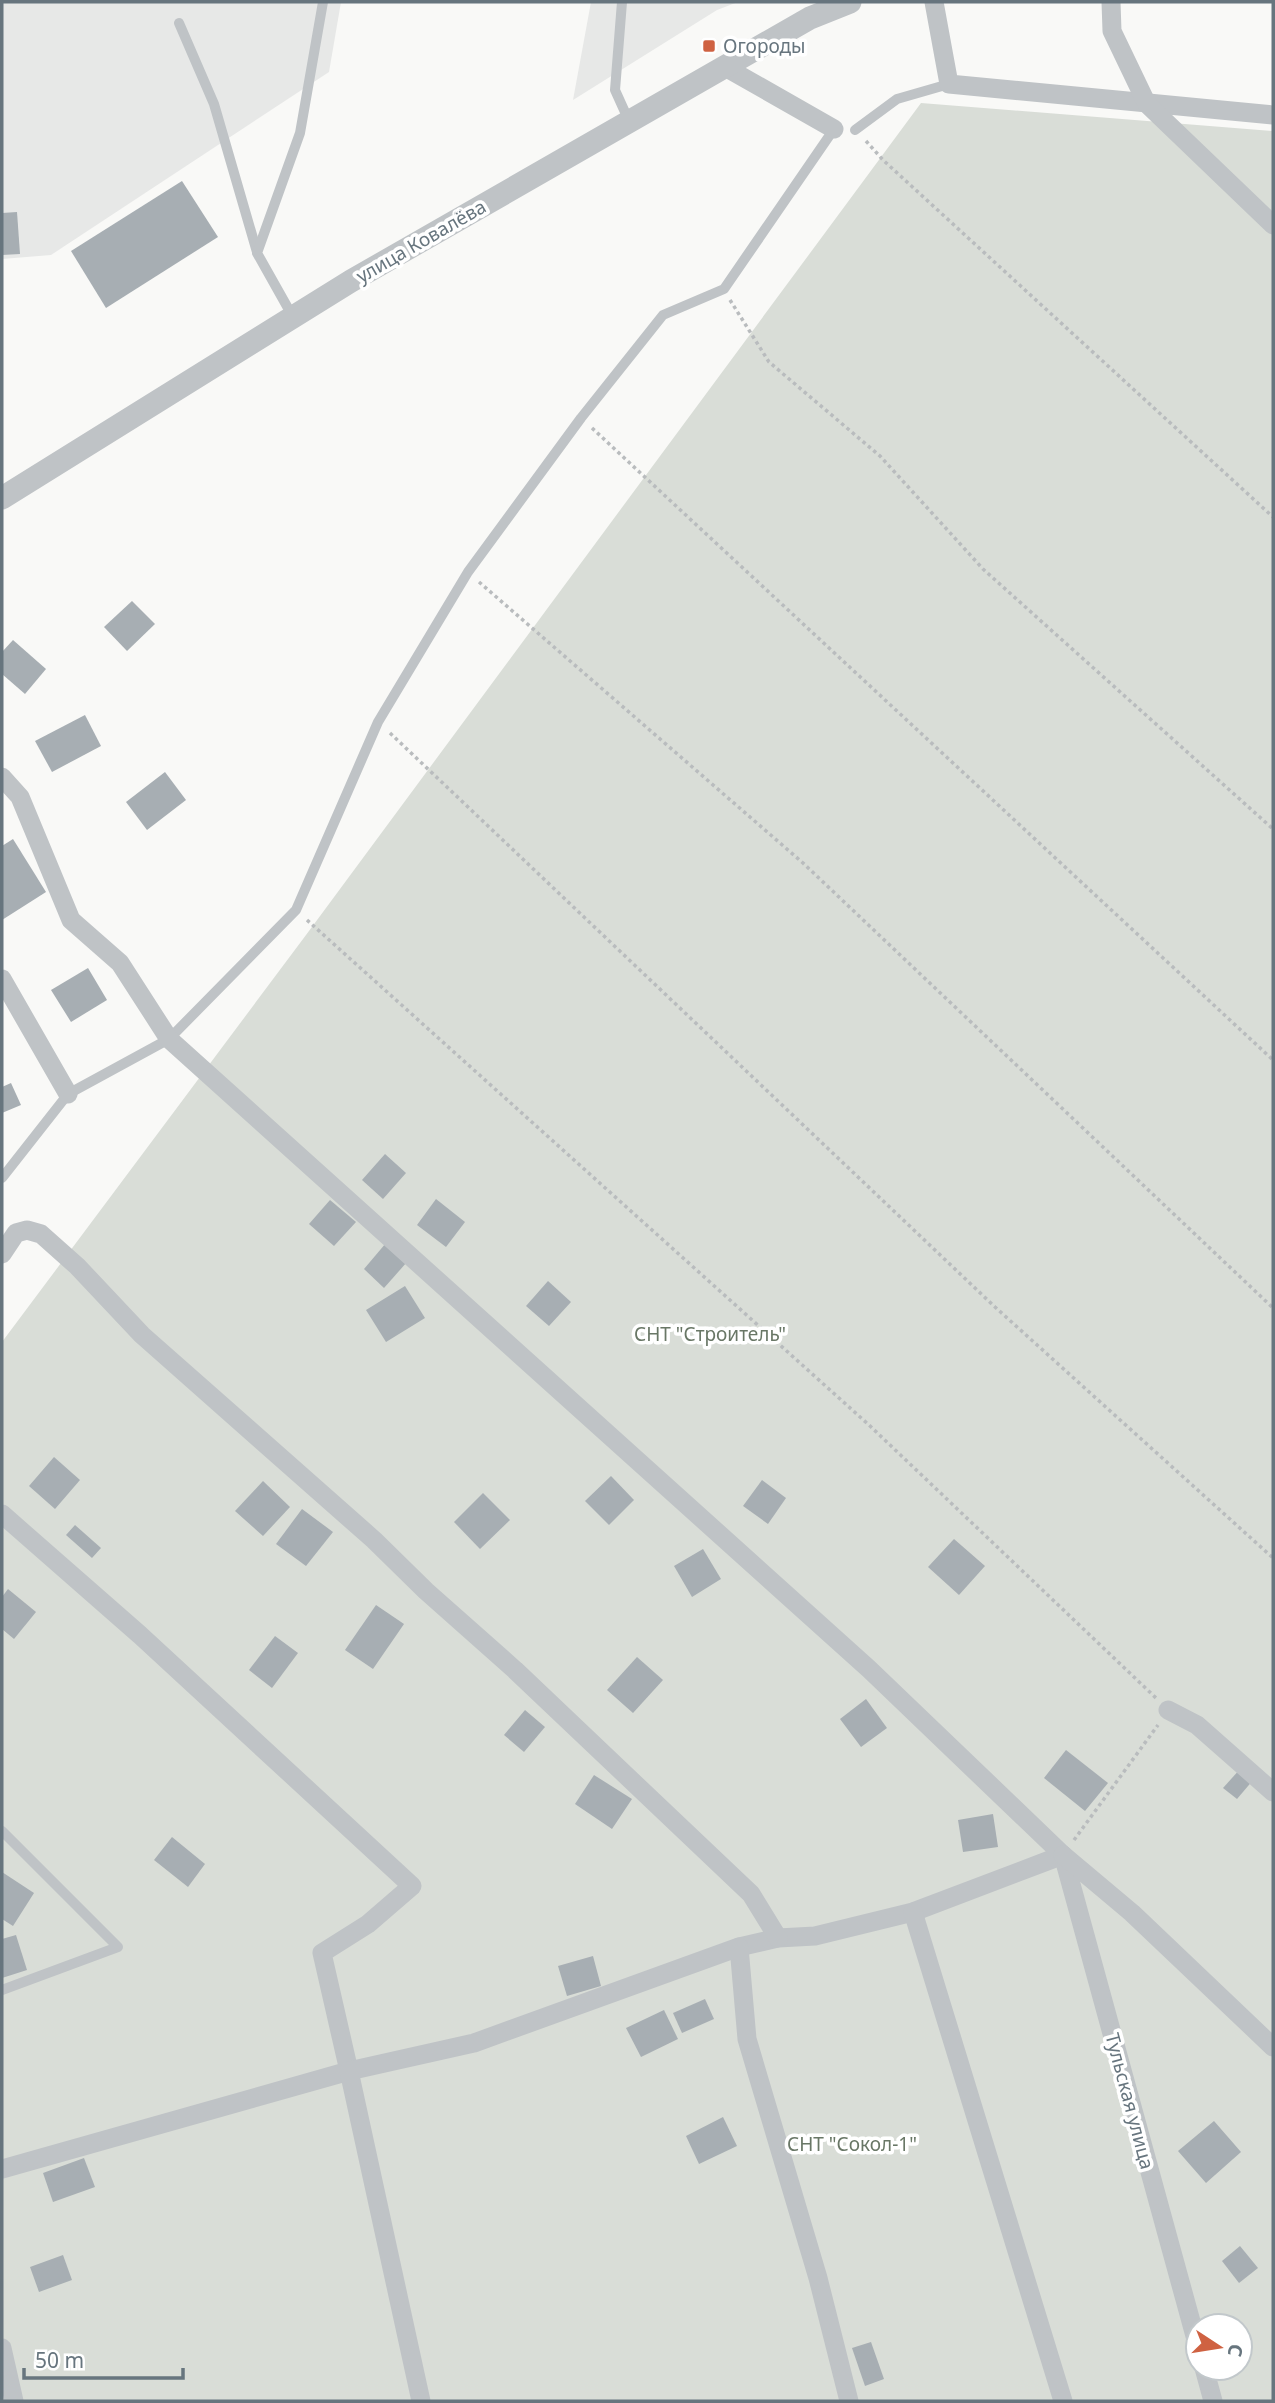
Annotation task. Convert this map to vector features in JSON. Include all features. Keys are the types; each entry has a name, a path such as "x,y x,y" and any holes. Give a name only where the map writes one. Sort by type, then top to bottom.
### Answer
{"street":[{"path":"934,2 948,84 1273,115"},
{"path":"1111,2 1112,31 1147,104 1273,225"},
{"name":"улица Ковалёва","path":"2,498 351,281 835,4"},
{"path":"725,67 834,129"},
{"path":"2,777 20,797 71,919 120,963 169,1039 869,1669 1063,1856 1132,1913 1273,2047"},
{"path":"2,979 68,1094"},
{"path":"2,1254 16,1233 27,1230 41,1234 77,1266 142,1335 374,1540 751,1894 778,1938"},
{"path":"2,1514 140,1635 412,1886 368,1924 322,1953 421,2401"},
{"path":"1168,1710 1197,1725 1273,1792"},
{"path":"2,2169 349,2071 474,2043 739,1947 778,1938 815,1936 913,1912 1063,1856"},
{"name":"Тульская улица","path":"1063,1856 1188,2312"},
{"path":"913,1912 1063,2401"},
{"path":"739,1947 747,2039 818,2278 849,2401"},
{"path":"2,2348 14,2401"},
{"path":"1208,2382 1213,2401"}],"lane":[{"path":"257,253 300,133 323,2"},
{"path":"622,2 615,90 629,122"},
{"path":"179,23 214,104 257,253 293,317"},
{"path":"855,130 897,99 948,84"},
{"path":"2,1178 68,1094 169,1039 296,909 378,722 468,572 581,418 663,315 723,289 834,129"},
{"path":"2,1831 118,1947 2,1990"}],"path":[{"path":"855,130 883,160 1273,517"},
{"path":"723,289 769,362 880,456 983,569 1273,829"},
{"path":"581,418 1273,1060"},
{"path":"468,572 803,863 1273,1308"},
{"path":"378,722 995,1307 1273,1558"},
{"path":"296,909 869,1425 1168,1710 1140,1754 1063,1856"}],"shaded area":[{"path":"2,2 341,2 329,72 51,255 2,259"},
{"path":"591,2 738,2 717,10 573,100"}],"green space":[{"name":"СНТ \"Строитель\"","path":"921,103 1273,131 1273,2401 2,2401 2,1342"}],"building":[{"path":"182,181 218,237 106,308 71,251"},
{"path":"17,212 20,254 2,255 2,213"},
{"path":"132,601 155,624 127,651 104,627"},
{"path":"13,640 46,669 25,694 2,674 2,652"},
{"path":"85,715 101,746 52,772 35,741"},
{"path":"165,772 186,800 147,830 126,802"},
{"path":"13,839 46,892 2,920 2,846"},
{"path":"88,968 107,1000 71,1022 51,990"},
{"path":"11,1083 21,1105 2,1113 2,1087"},
{"path":"385,1154 406,1173 383,1199 362,1180"},
{"path":"436,1199 465,1222 446,1247 417,1225"},
{"path":"330,1200 356,1222 334,1246 309,1224"},
{"path":"386,1243 407,1262 384,1288 364,1269"},
{"path":"548,1281 571,1302 549,1326 526,1306"},
{"path":"405,1286 425,1318 386,1342 366,1310"},
{"path":"54,1457 80,1480 55,1509 29,1486"},
{"path":"611,1476 634,1500 609,1525 585,1501"},
{"path":"762,1480 786,1498 768,1524 743,1506"},
{"path":"263,1481 290,1507 263,1536 235,1511"},
{"path":"483,1493 510,1520 480,1549 454,1522"},
{"path":"302,1509 333,1532 306,1566 276,1544"},
{"path":"75,1525 101,1548 92,1558 66,1535"},
{"path":"954,1539 985,1566 959,1595 928,1567"},
{"path":"703,1549 721,1579 692,1597 674,1566"},
{"path":"8,1589 36,1612 14,1639 2,1629 2,1597"},
{"path":"376,1605 404,1624 373,1669 345,1650"},
{"path":"275,1636 298,1653 272,1688 249,1670"},
{"path":"637,1657 663,1680 633,1713 607,1690"},
{"path":"866,1699 887,1728 861,1747 840,1719"},
{"path":"525,1710 545,1727 524,1752 504,1735"},
{"path":"1066,1750 1108,1783 1085,1811 1044,1778"},
{"path":"1241,1768 1254,1779 1237,1799 1223,1788"},
{"path":"594,1775 632,1799 612,1829 575,1804"},
{"path":"993,1814 998,1847 963,1852 958,1820"},
{"path":"172,1837 205,1864 188,1887 154,1860"},
{"path":"2,1872 34,1893 13,1926 2,1919"},
{"path":"16,1935 27,1970 2,1978 2,1939"},
{"path":"593,1956 601,1986 567,1996 558,1966"},
{"path":"705,1999 714,2019 682,2033 673,2013"},
{"path":"664,2010 678,2039 641,2057 626,2028"},
{"path":"723,2117 737,2146 699,2164 686,2136"},
{"path":"1214,2121 1241,2152 1206,2183 1178,2151"},
{"path":"84,2158 95,2187 53,2202 43,2173"},
{"path":"1240,2246 1258,2268 1239,2283 1222,2261"},
{"path":"63,2255 72,2280 39,2292 30,2267"},
{"path":"871,2342 884,2379 865,2386 852,2348"}],"place":[{"name":"Огороды","path":"709,46"}],"park label":[{"name":"СНТ \"Сокол-1\"","path":"852,2144"}]}
